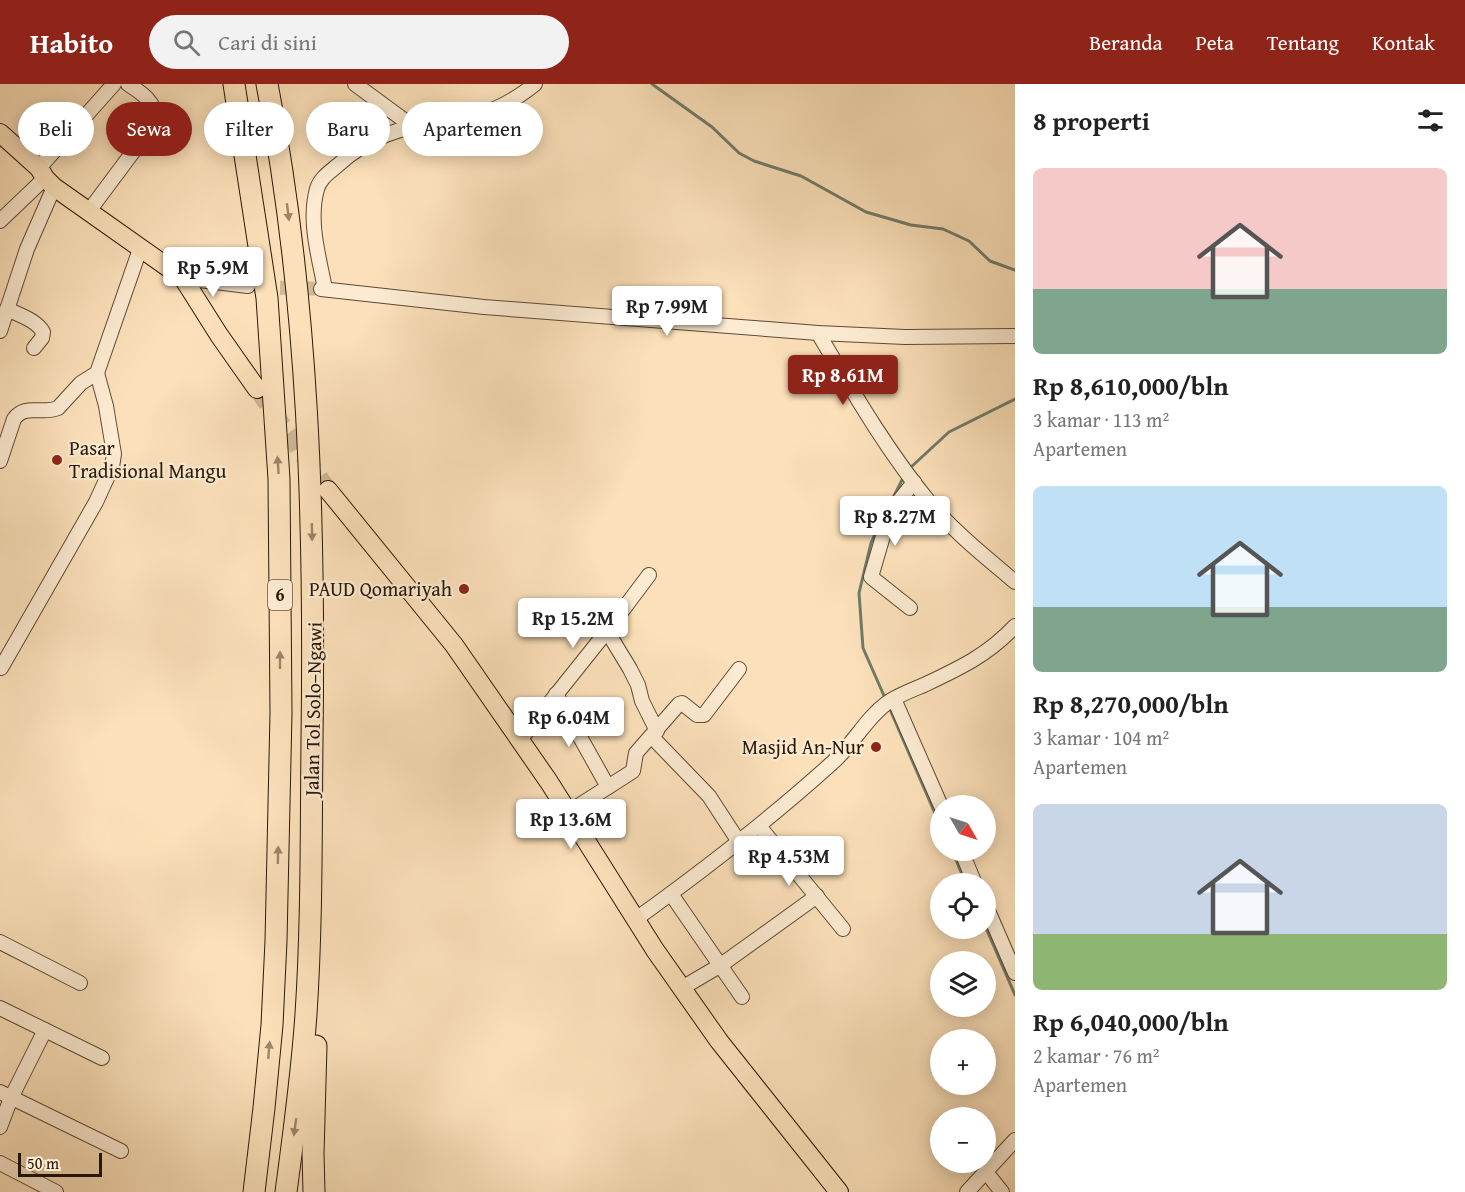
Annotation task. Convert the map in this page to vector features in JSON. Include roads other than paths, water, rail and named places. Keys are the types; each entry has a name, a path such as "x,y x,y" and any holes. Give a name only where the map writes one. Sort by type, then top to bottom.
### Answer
{"highway":[{"name":"Jalan Tol Solo–Ngawi","path":"234,84 267,298 279,479 281,713 276,917 272,1025 254,1192"},
{"name":"Jalan Tol Solo–Ngawi","path":"267,84 280,154 298,294 310,441 314,621 311,880 306,1013 296,1119 286,1192"},
{"path":"311,880 316,1030 314,1192"},
{"path":"246,1192 264,1108"}],"main road":[{"path":"0,133 46,178 89,212 183,278 257,389"},
{"path":"328,490 454,645 520,740 607,876 719,1041 839,1192"}],"street":[{"path":"0,221 46,178 114,84"},
{"path":"89,212 156,121 152,104 128,84"},
{"path":"355,84 402,119"},
{"path":"505,102 535,84"},
{"path":"402,129 381,135 363,145 323,177 318,186 314,210 323,289 484,307 818,333 905,337 1015,336"},
{"path":"0,331 27,249 46,178"},
{"path":"0,668 96,502 112,466 114,454 106,406 97,373 140,249"},
{"path":"183,278 248,286"},
{"path":"7,309 40,327 43,332 42,338 34,348"},
{"path":"818,333 878,432 913,481 948,522 1015,582"},
{"path":"0,461 17,414 22,410 58,408 81,383 97,373"},
{"path":"910,608 871,578 888,519 913,481"},
{"path":"520,740 608,631 649,575"},
{"path":"636,919 759,826 845,751 873,715 891,700 971,663 1015,626"},
{"path":"608,631 638,685 654,734 709,796 739,842"},
{"path":"568,812 633,771 636,753 679,704 682,703 697,715 704,715 739,669"},
{"path":"556,694 608,787"},
{"path":"891,700 936,795"},
{"path":"759,826 843,929"},
{"path":"671,894 742,997"},
{"path":"682,988 721,964 817,896"},
{"path":"996,929 1015,973"},
{"path":"0,942 80,984"},
{"path":"0,1008 102,1058"},
{"path":"0,1127 6,1095 45,1030"},
{"path":"6,1095 121,1151"},
{"path":"996,1161 1015,1140"},
{"path":"0,1163 56,1192"},
{"path":"967,1192 985,1173"},
{"path":"987,1173 1002,1192"}],"waterway":[{"path":"652,84 712,127 739,153 754,161 801,176 866,212 911,225 943,229 969,241 990,261 1015,270"},
{"path":"910,468 949,432 1015,399"},
{"path":"892,500 904,476"},
{"path":"880,524 871,543 859,593 863,648 885,698"},
{"path":"889,707 930,802"},
{"path":"957,861 961,873"},
{"path":"991,939 1015,995"}],"tunnel":[{"path":"259,287 321,289"},
{"path":"257,389 328,490"}],"place":[{"name":"Pasar Tradisional Mangu","path":"57,460"},
{"name":"PAUD Qomariyah","path":"464,589"},
{"name":"Masjid An-Nur","path":"876,747"}]}
